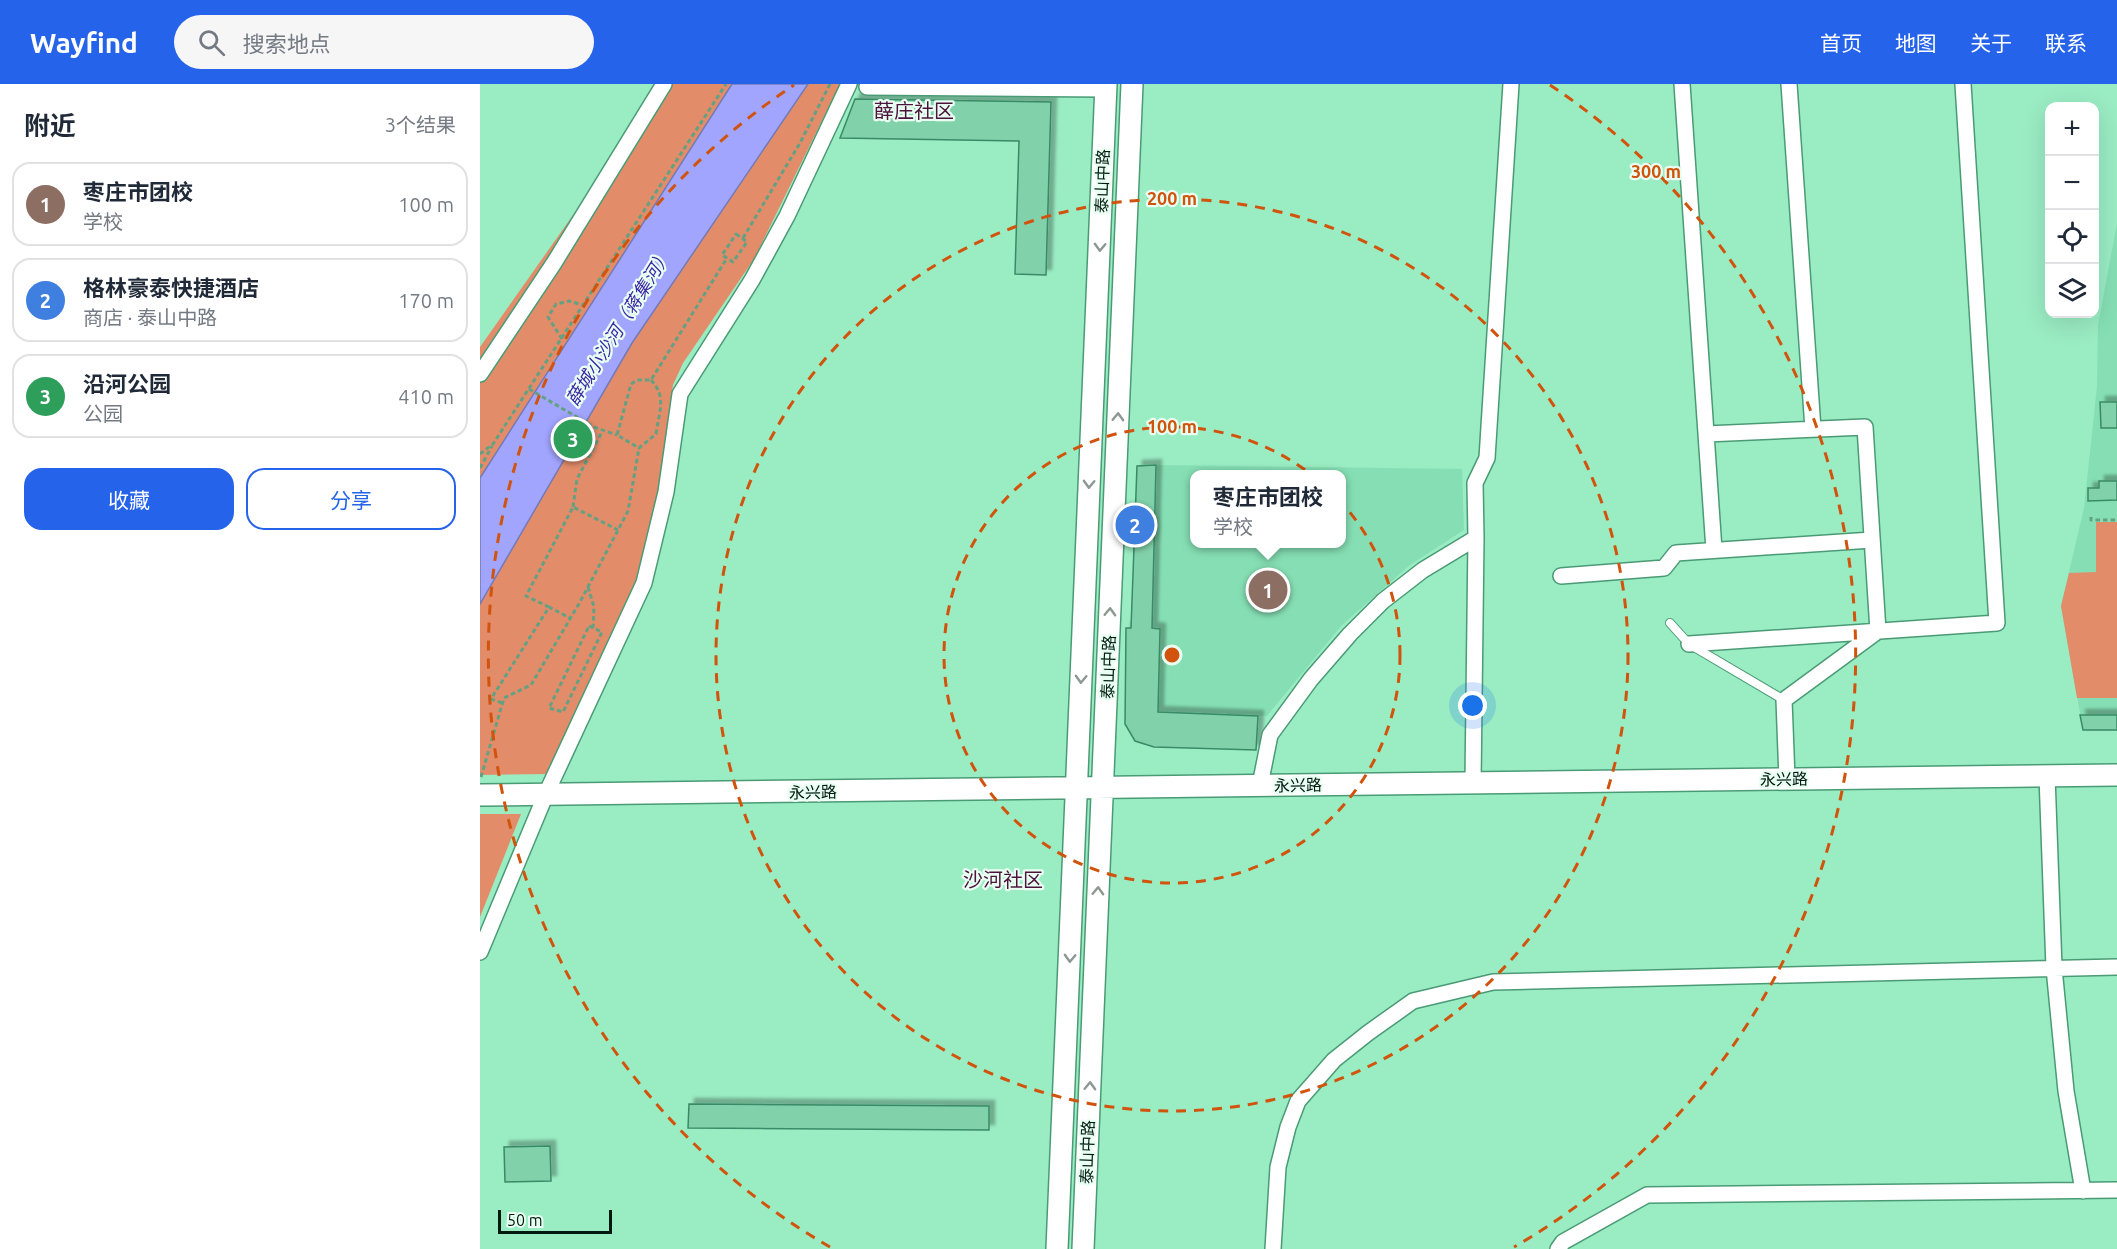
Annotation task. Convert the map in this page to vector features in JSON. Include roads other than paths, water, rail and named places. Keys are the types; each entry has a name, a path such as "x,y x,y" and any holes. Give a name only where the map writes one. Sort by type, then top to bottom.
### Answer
{"main road":[{"name":"泰山中路","path":"1083,1249 1132,84"},
{"name":"泰山中路","path":"1057,1249 1106,87"},
{"name":"永兴路","path":"480,795 2117,775"}],"street":[{"path":"480,374 554,263 664,84"},
{"path":"480,952 546,794 644,583 666,492 680,394 752,280 787,216 849,84"},
{"path":"1473,783 1476,538 1474,483 1487,458 1511,84"},
{"path":"1682,84 1714,550"},
{"path":"1789,84 1813,429"},
{"path":"1689,644 1997,623 1963,84"},
{"path":"867,87 1106,87"},
{"path":"1706,434 1865,427 1878,631"},
{"path":"1260,786 1270,735 1311,679 1350,634 1383,601 1423,570 1476,538"},
{"path":"1561,576 1664,568 1676,553 1872,540"},
{"path":"1787,779 1784,700 1878,631"},
{"path":"2047,776 2054,968 2066,1090 2083,1191"},
{"path":"1274,1249 1278,1167 1288,1127 1298,1101 1334,1060 1413,1001 1494,982 2117,967"},
{"path":"1558,1249 1563,1242 1647,1195 2117,1190"}],"lane":[{"path":"1670,623 1689,644 1784,700"}],"water":[{"name":"薛城小沙河（蒋集河）","path":"732,84 808,84 632,343 480,604 480,478"}],"place":[{"name":"沿河公园","path":"573,439"},
{"name":"格林豪泰快捷酒店","path":"1135,525"},
{"name":"枣庄市团校","path":"1268,590"}],"district":[{"name":"薛庄社区","path":"914,110"},
{"name":"沙河社区","path":"1003,879"}]}
